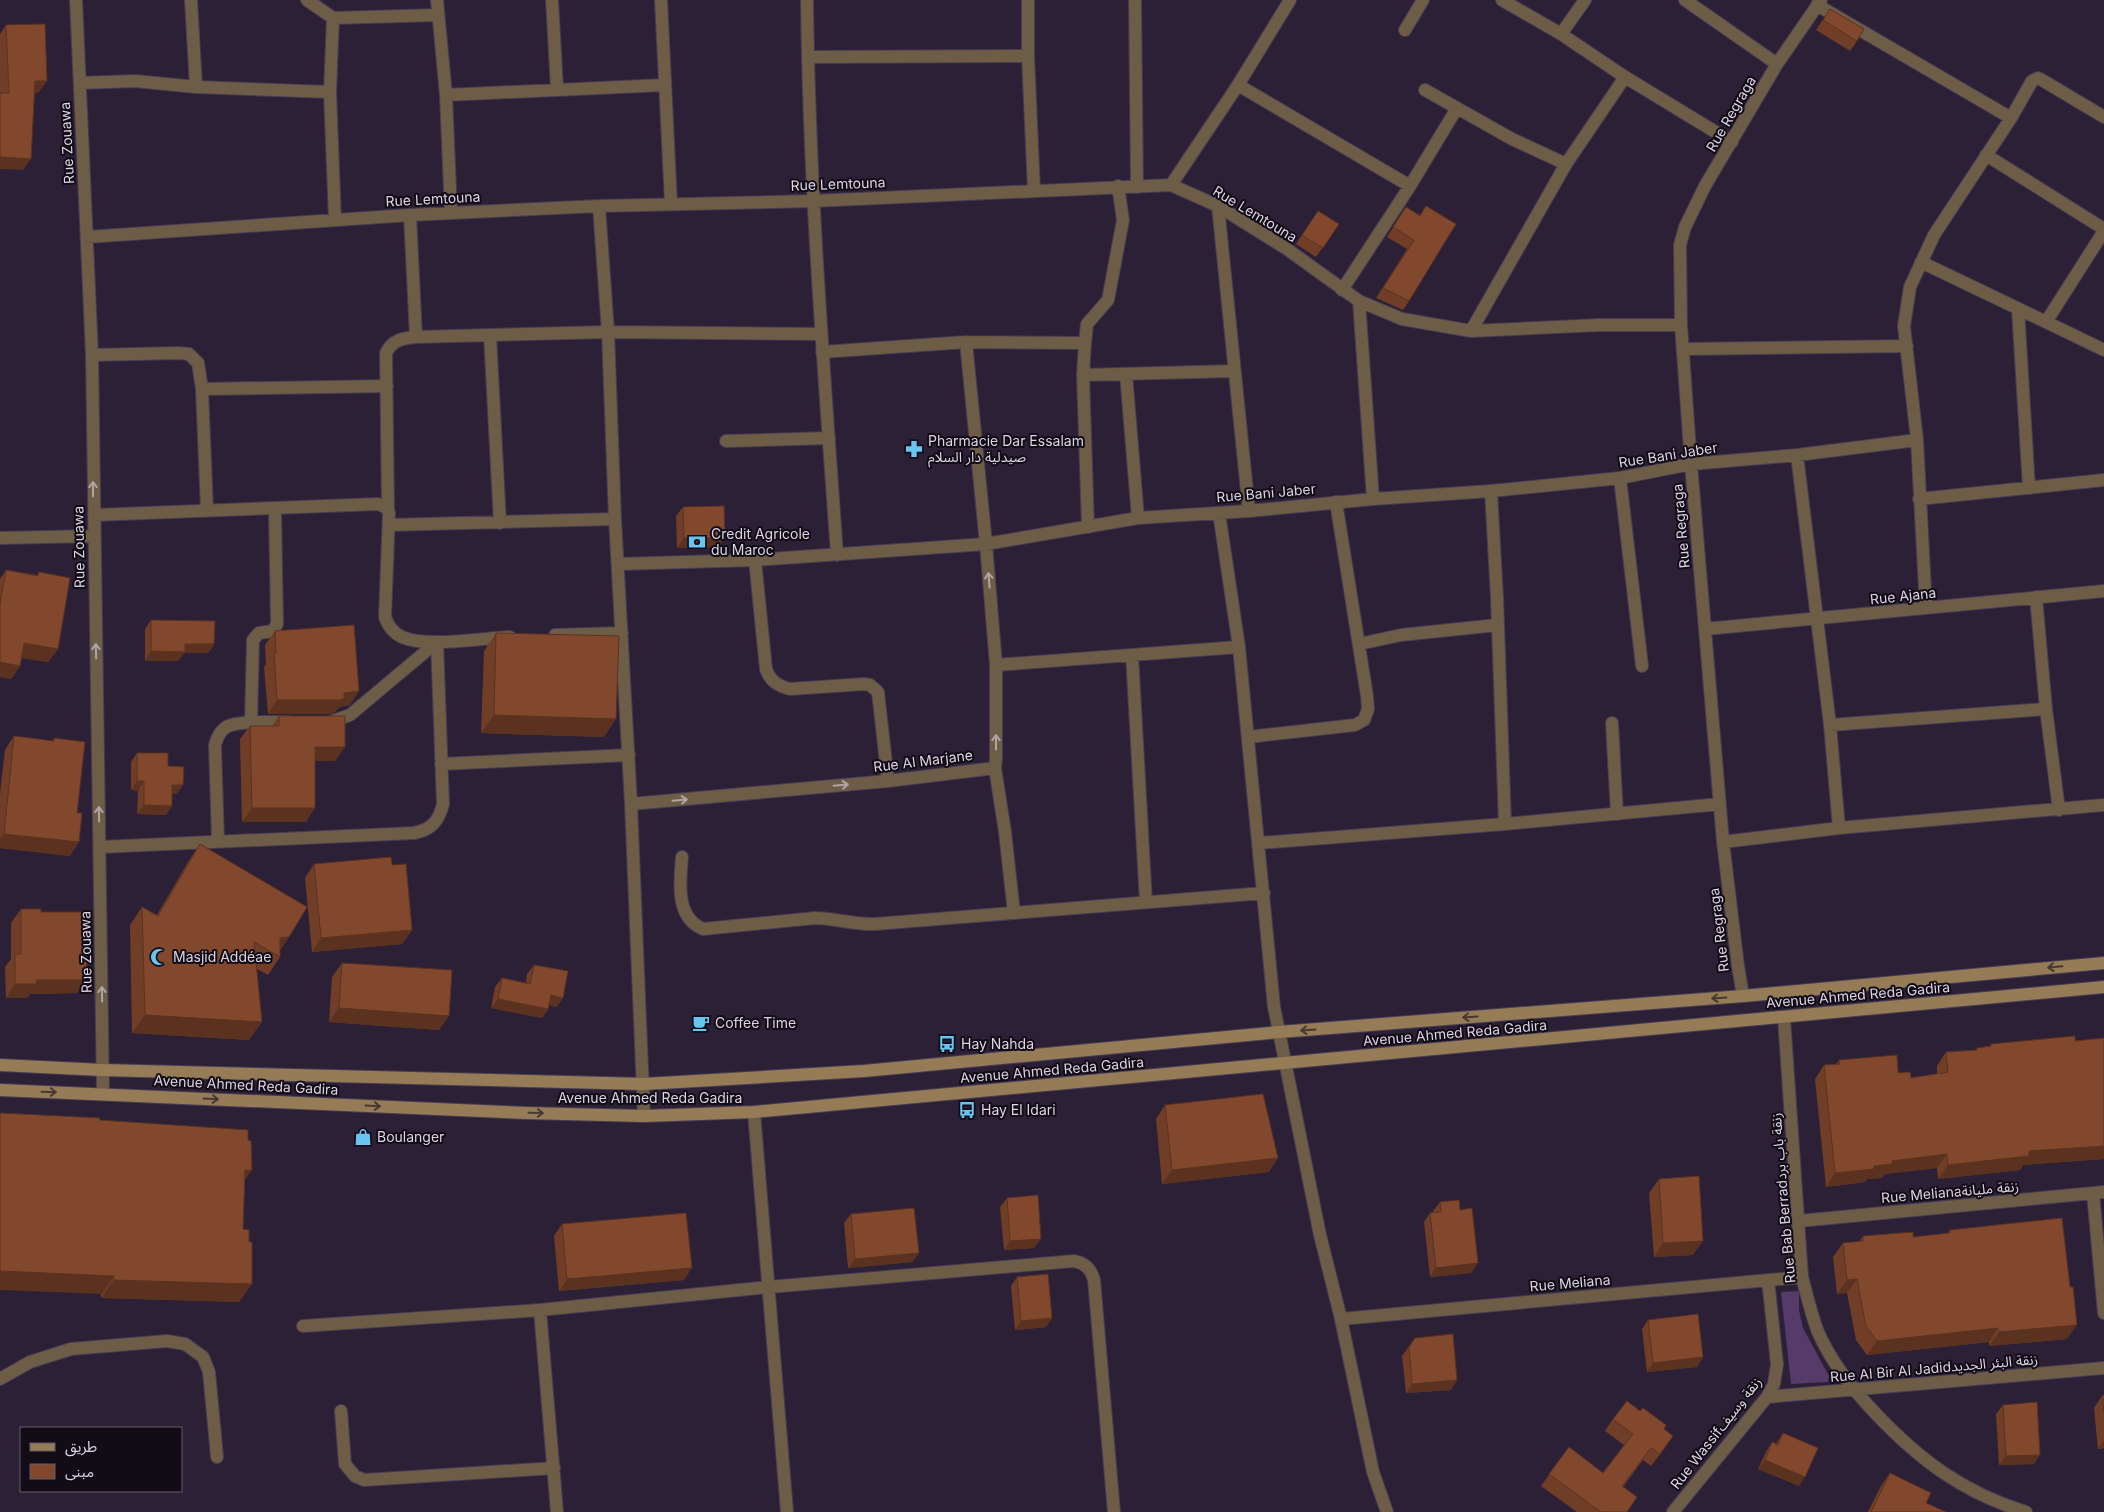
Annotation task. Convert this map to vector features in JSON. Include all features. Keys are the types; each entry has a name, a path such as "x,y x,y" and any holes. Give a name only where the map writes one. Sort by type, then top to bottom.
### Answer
{"main road":[{"name":"Avenue Ahmed Reda Gadira","path":"0,1065 102,1070 644,1084 864,1071 1280,1032 1743,996 2104,963"},
{"name":"Avenue Ahmed Reda Gadira","path":"0,1090 527,1113 644,1116 754,1112 2104,987"}],"street":[{"name":"Rue Zouawa","path":"76,0 92,355 103,1094"},
{"path":"192,0 196,87"},
{"path":"307,0 332,18 438,15"},
{"path":"437,0 446,96 451,213"},
{"path":"552,0 557,89"},
{"path":"661,0 671,203"},
{"path":"807,0 813,201 820,334 837,555"},
{"path":"1028,0 1028,56 1034,191"},
{"path":"1135,0 1137,187"},
{"path":"1171,185 1238,85 1290,0"},
{"path":"1405,30 1424,0"},
{"path":"1502,0 1561,34 1625,77 1732,142"},
{"path":"1561,34 1585,0"},
{"path":"1685,0 1777,64"},
{"path":"1819,3 2011,118"},
{"name":"Rue Regraga","path":"1743,996 1723,842 1691,464 1683,349 1680,245 1685,227 1706,186 1777,64 1819,3"},
{"path":"332,18 330,92 335,220"},
{"path":"808,57 1028,56"},
{"path":"1471,331 1566,164 1625,77"},
{"path":"1926,608 1916,440 1904,326 1910,286 1934,234 2011,118 2032,81 2038,78 2104,117"},
{"path":"80,83 135,81 196,87 330,92"},
{"path":"446,96 664,85"},
{"path":"1238,85 1410,186"},
{"path":"1425,90 1512,139 1566,164"},
{"path":"1342,290 1410,186 1457,108"},
{"path":"1986,155 2104,230 2046,322"},
{"name":"Rue Lemtouna","path":"87,237 451,213 671,203 813,201 1171,185 1218,206 1287,249 1360,301 1402,319 1471,331 1599,325 1682,325"},
{"path":"1088,527 1083,375 1086,324 1108,300 1124,220 1118,186"},
{"path":"599,206 608,332 615,519 631,804 644,1116"},
{"path":"1218,206 1249,511"},
{"path":"410,215 416,337"},
{"path":"1921,262 2104,350"},
{"path":"1360,301 1373,499"},
{"path":"2018,309 2029,488"},
{"path":"527,636 437,642 413,640 401,636 388,624 385,616 389,525 386,353 389,346 403,338 416,337 608,332 820,334"},
{"path":"490,335 500,522"},
{"path":"822,352 966,342 1085,343"},
{"path":"966,342 996,665 995,768 1005,832 1014,913"},
{"path":"1683,349 1907,346"},
{"path":"92,355 178,353 189,354 198,363 202,389 207,510"},
{"path":"1083,375 1234,370"},
{"path":"1126,374 1138,518"},
{"path":"202,389 387,386"},
{"path":"726,441 829,438"},
{"name":"Rue Bani Jaber","path":"618,564 755,560 986,544 1138,518 1249,511 1336,502 1490,491 1620,478 1691,464 1916,440"},
{"path":"1797,454 1830,725 1839,828"},
{"path":"1620,478 1642,666"},
{"path":"1919,499 2104,480"},
{"path":"1490,491 1498,625 1505,824"},
{"path":"1248,737 1355,725 1364,720 1368,709 1367,696 1336,502"},
{"path":"94,515 378,504 388,509"},
{"path":"251,722 253,640 259,633 272,631 277,624 275,509"},
{"path":"1219,513 1239,647 1274,1007 1320,1235 1341,1319 1373,1472 1387,1512"},
{"path":"389,525 615,519"},
{"path":"0,538 94,536"},
{"path":"755,560 766,669 769,676 782,687 790,689 864,684 875,688 878,692 888,781"},
{"name":"Rue Ajana","path":"1705,630 2104,591"},
{"path":"2036,597 2046,709 2059,810"},
{"path":"1359,644 1401,635 1498,625"},
{"path":"546,636 622,634"},
{"path":"218,842 215,745 220,731 226,726 251,722 332,722 350,715 437,642"},
{"path":"100,847 422,832 435,823 440,816 443,804 437,642"},
{"path":"996,665 1239,647"},
{"path":"1132,655 1146,902"},
{"path":"1830,725 2046,709"},
{"path":"1612,723 1617,814"},
{"path":"441,764 628,756"},
{"name":"Rue Al Marjane","path":"631,804 888,781 995,768"},
{"path":"1259,843 1505,824 1720,804"},
{"path":"1723,842 1839,828 2104,805"},
{"path":"682,857 680,885 684,911 694,926 703,930 815,918 833,919 863,925 1264,893"},
{"name":"Rue Bab Berradزنقة باب برد","path":"1784,1018 1802,1277 1809,1307 1818,1332 1831,1357 1854,1391 1902,1440 1947,1477 1983,1495 2026,1512"},
{"path":"754,1112 787,1512"},
{"path":"2098,1193 2104,1313"},
{"name":"Rue Melianaزنقة مليانة","path":"1799,1221 2098,1193"},
{"path":"303,1326 540,1310 768,1287 1074,1261 1090,1269 1094,1280 1114,1512"},
{"name":"Rue Meliana","path":"1341,1319 1802,1277"},
{"name":"Rue Wassifزنقة وسيف","path":"1673,1512 1767,1397 1774,1384 1777,1364 1768,1280"},
{"path":"540,1310 557,1512"},
{"path":"0,1379 30,1362 71,1349 167,1341 185,1344 203,1357 209,1372 217,1457"},
{"name":"Rue Al Bir Al Jadidزنقة البئر الجديد","path":"1767,1397 2104,1368"},
{"path":"342,1411 346,1464 355,1476 364,1480 554,1468"}],"shaded area":[{"path":"1799,1291 1799,1310 1803,1328 1829,1376 1828,1382 1791,1384 1781,1292"}],"building":[{"path":"1830,9 1864,29 1857,41 1823,20"},
{"path":"45,24 47,81 35,81 31,159 0,157 0,93 9,93 6,25"},
{"path":"1426,206 1456,224 1409,301 1383,288 1414,240 1393,227 1406,207 1420,216"},
{"path":"1318,211 1339,224 1323,248 1302,235"},
{"path":"724,506 725,538 684,538 683,507"},
{"path":"6,570 38,576 39,572 70,578 58,649 24,643 20,666 0,662 0,604"},
{"path":"151,620 215,621 214,644 185,644 185,652 151,651"},
{"path":"354,625 359,691 344,693 344,698 340,700 277,700 274,653 276,653 275,631"},
{"path":"496,633 619,636 616,719 494,715"},
{"path":"279,716 345,716 345,747 315,747 315,808 252,808 250,726 279,726"},
{"path":"14,736 54,741 54,738 85,742 77,813 82,813 79,842 4,834"},
{"path":"137,753 168,753 168,766 184,767 183,785 172,785 172,806 144,805 144,781 137,781"},
{"path":"200,844 307,907 289,937 280,938 280,957 254,942 262,1022 145,1015 142,907 158,916"},
{"path":"391,857 392,865 406,864 412,930 321,938 314,864"},
{"path":"21,909 41,909 41,912 86,912 87,980 37,980 36,984 15,984 15,954 21,954"},
{"path":"342,963 452,970 449,1016 339,1008"},
{"path":"534,965 568,971 563,998 551,995 548,1009 498,999 502,978 530,984"},
{"path":"2075,1036 2075,1041 2104,1038 2104,1146 2029,1151 2029,1156 1948,1165 1947,1154 1892,1161 1892,1164 1874,1166 1874,1169 1835,1173 1824,1065 1840,1064 1839,1060 1897,1055 1898,1073 1910,1072 1911,1078 1948,1072 1946,1052 1977,1050 1977,1048 1991,1046 1991,1044"},
{"path":"1263,1094 1278,1158 1172,1170 1165,1105"},
{"path":"0,1113 100,1118 99,1120 248,1130 248,1140 251,1141 252,1170 245,1170 243,1229 249,1230 249,1242 252,1242 252,1284 114,1280 114,1276 0,1271"},
{"path":"1699,1176 1703,1241 1663,1243 1659,1179"},
{"path":"1038,1195 1041,1239 1010,1241 1007,1198"},
{"path":"1459,1200 1460,1210 1472,1208 1478,1263 1436,1268 1430,1213 1441,1212 1440,1202"},
{"path":"914,1208 919,1253 855,1259 851,1214"},
{"path":"686,1213 692,1268 567,1279 562,1224"},
{"path":"2062,1218 2070,1287 2073,1287 2077,1325 1999,1332 1998,1328 1877,1341 1866,1326 1857,1279 1847,1280 1843,1243 1863,1241 1863,1236 1913,1232 1913,1237 1950,1233 1950,1230"},
{"path":"1048,1274 1052,1318 1021,1321 1017,1277"},
{"path":"1698,1314 1703,1357 1653,1363 1648,1320"},
{"path":"1453,1334 1457,1380 1412,1384 1409,1347 1415,1338"},
{"path":"2104,1395 2104,1413 2102,1396"},
{"path":"1627,1401 1640,1411 1643,1408 1666,1425 1664,1429 1673,1436 1660,1454 1651,1448 1622,1486 1637,1497 1627,1512 1601,1512 1549,1474 1569,1447 1603,1473 1633,1434 1613,1419"},
{"path":"2037,1402 2040,1455 2006,1456 2003,1405"},
{"path":"1783,1433 1818,1448 1805,1477 1765,1460 1772,1442 1778,1445"},
{"path":"1890,1473 1931,1493 1926,1503 1946,1512 1871,1512"}],"place":[{"name":"Pharmacie Dar Essalam صيدلية دار السلام","path":"914,449"},
{"name":"Credit Agricole du Maroc","path":"697,542"},
{"name":"Masjid Addéae","path":"159,957"},
{"name":"Coffee Time","path":"701,1023"},
{"name":"Hay Nahda","path":"947,1044"},
{"name":"Hay El Idari","path":"967,1110"},
{"name":"Boulanger","path":"363,1137"}]}
